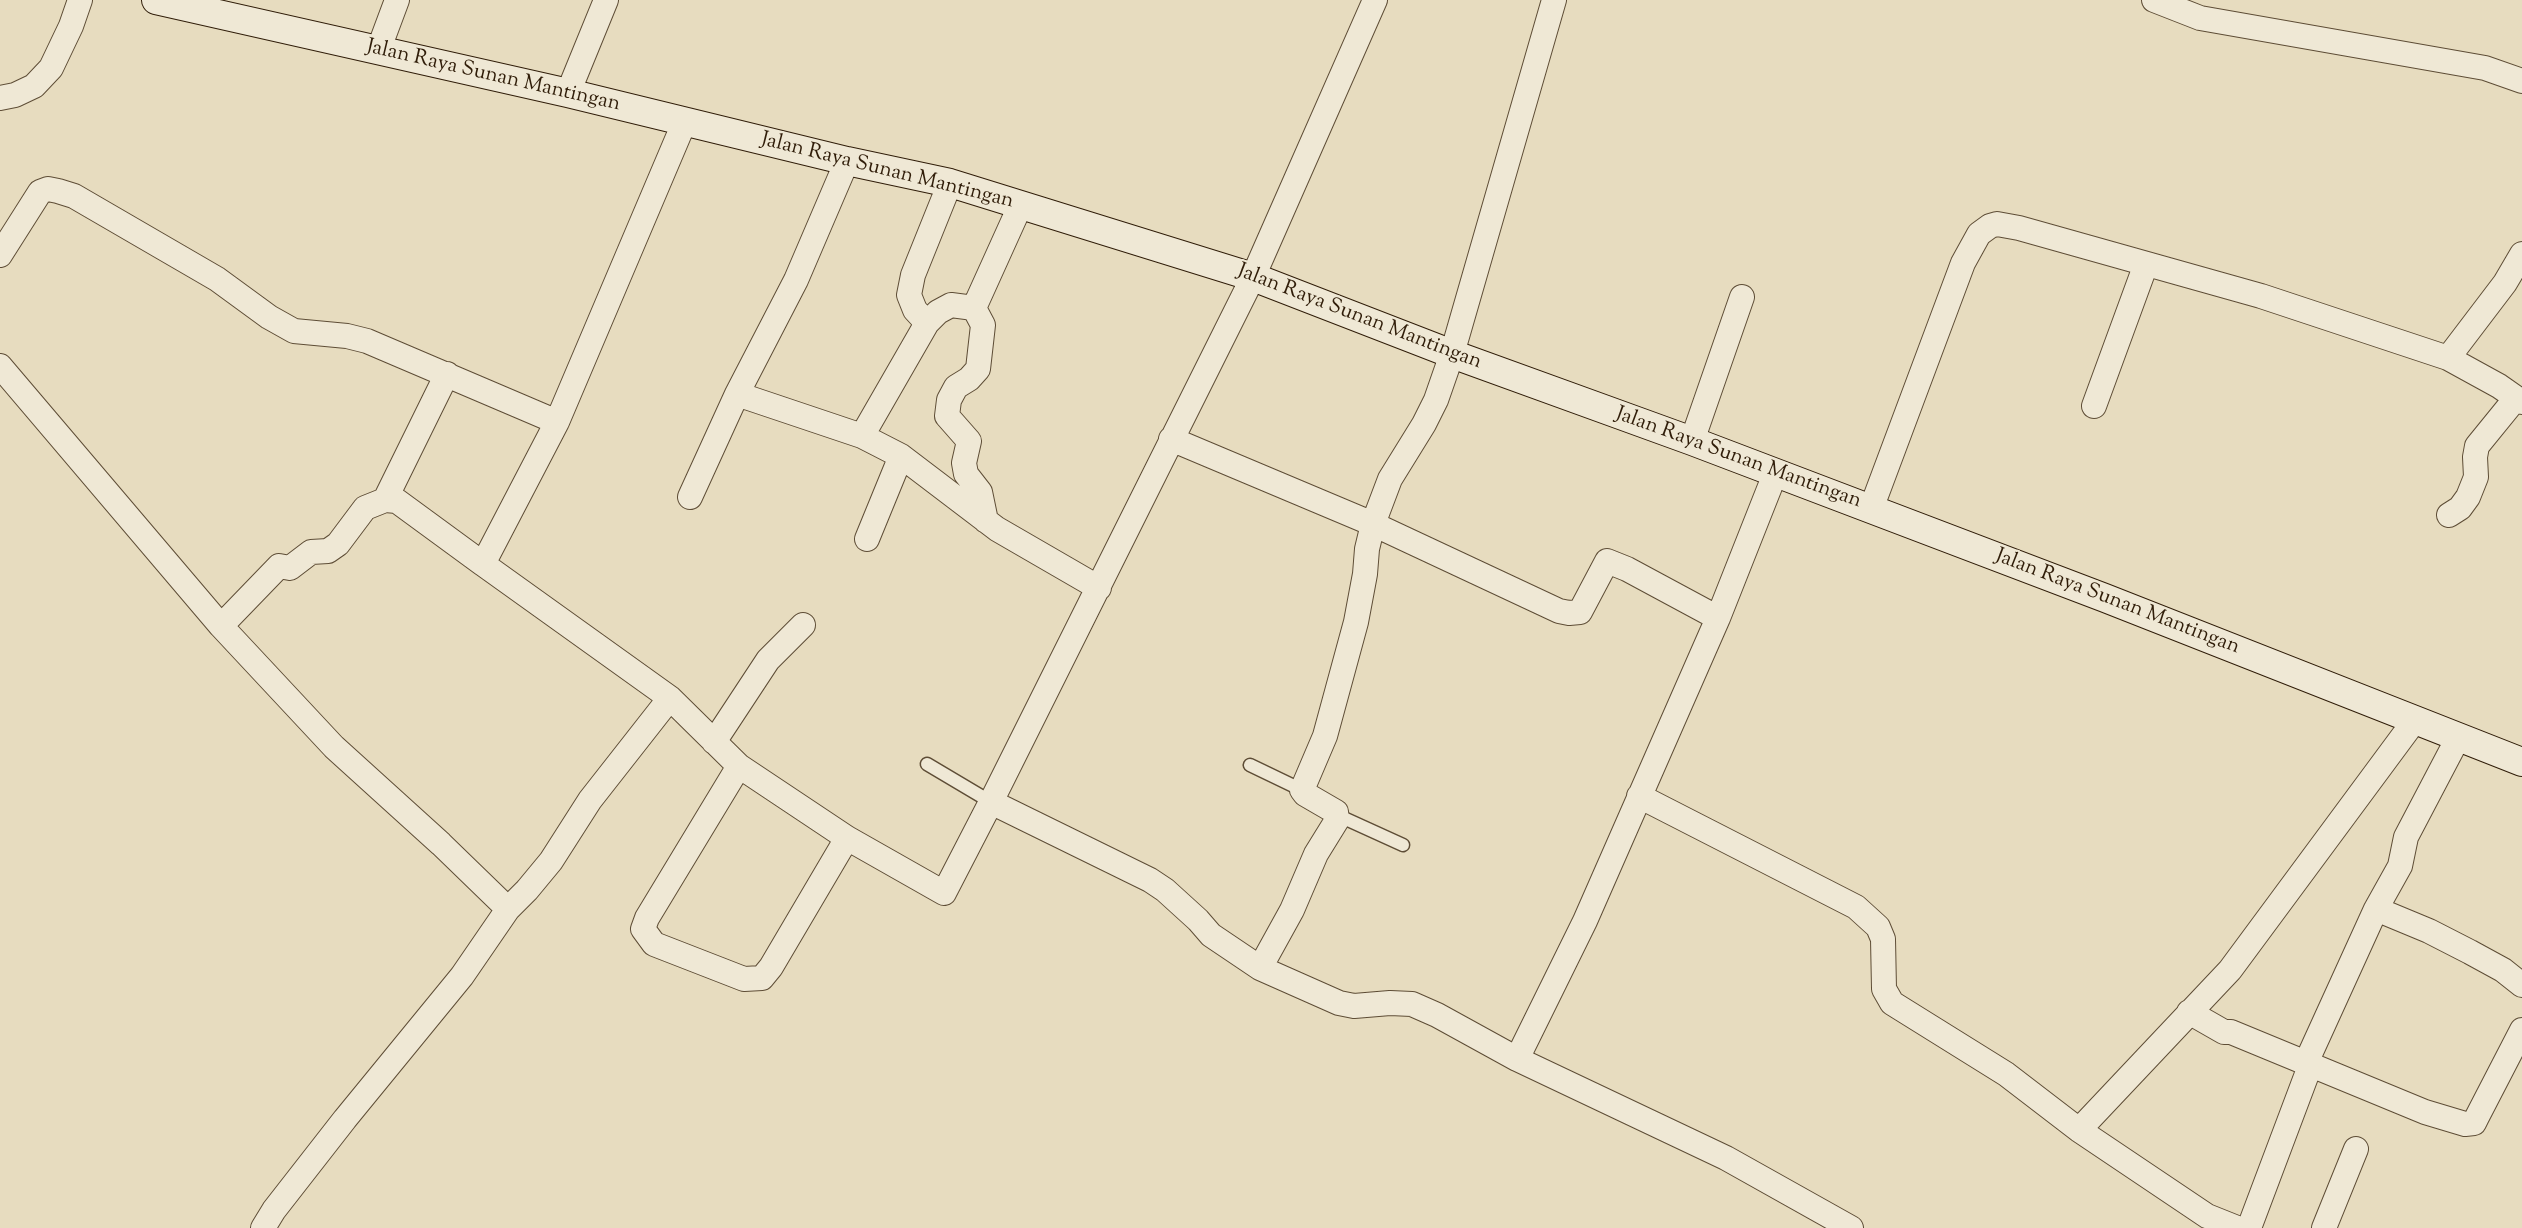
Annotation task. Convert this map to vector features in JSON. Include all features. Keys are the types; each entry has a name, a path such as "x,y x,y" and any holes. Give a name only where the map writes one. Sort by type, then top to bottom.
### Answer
{"street":[{"path":"0,98 15,95 34,86 51,68 71,26 80,0"},
{"name":"Jalan Raya Sunan Mantingan","path":"156,0 568,93 684,123 847,161 950,182 1253,277 1452,354 1692,441 2105,598 2522,762"},
{"path":"378,51 397,0"},
{"path":"568,93 606,0"},
{"path":"221,626 279,566 290,568 311,552 328,551 338,544 364,508 385,500 397,501 670,698 739,766 847,838 944,894 1100,588 1171,439 1253,277 1375,0"},
{"path":"1260,968 1292,910 1316,854 1335,826 1337,815 1332,809 1302,793 1302,790 1325,736 1336,698 1356,622 1365,574 1367,549 1373,524 1390,479 1424,424 1436,400 1452,354 1554,0"},
{"path":"2154,0 2200,18 2485,68 2522,81"},
{"path":"483,564 557,422 684,123"},
{"path":"690,497 738,394 796,280 847,161"},
{"path":"927,323 915,310 910,295 913,275 950,182"},
{"path":"0,255 40,192 48,189 58,191 74,196 217,279 268,317 294,331 347,336 366,341 557,422"},
{"path":"974,308 1020,204"},
{"path":"1871,509 1964,263 1979,234 1990,226 1997,224 2019,228 2261,296 2448,358 2519,400 2477,446 2474,457 2476,477 2468,497 2460,508 2449,515"},
{"path":"2448,358 2505,283 2522,254"},
{"path":"2094,406 2146,264"},
{"path":"1692,441 1742,296"},
{"path":"862,436 927,323 938,312 951,305 974,308"},
{"path":"974,308 983,326 978,368 969,379 956,387 949,400 947,416 969,440 964,463 966,474 980,492 986,521"},
{"path":"0,366 221,626 334,747 441,844 508,909"},
{"path":"385,500 447,374"},
{"path":"738,394 862,436 901,456 986,521 1100,588"},
{"path":"1171,439 1373,524 1559,611 1569,613 1580,612 1607,561 1613,561 1718,618"},
{"path":"867,538 901,456"},
{"path":"1517,1059 1585,921 1718,618 1775,474"},
{"path":"714,742 768,660 803,625"},
{"path":"263,1228 274,1210 345,1119 462,976 508,909 551,861 590,800 670,698"},
{"path":"2079,1130 2230,970 2415,720"},
{"path":"2249,1228 2310,1066 2310,1054 2376,910 2400,866 2406,837 2459,736"},
{"path":"739,766 647,918 643,929 654,944 744,979 762,978 771,967 847,838"},
{"path":"1639,796 1856,907 1878,927 1883,940 1884,989 1892,1003 2006,1074 2079,1130 2207,1216 2237,1228"},
{"path":"992,802 1150,880 1165,890 1198,920 1211,935 1260,968 1339,1003 1354,1006 1390,1003 1412,1004 1437,1015 1517,1059 1726,1158 1851,1228"},
{"path":"2376,910 2429,931 2470,952 2503,970 2522,985"},
{"path":"2189,1012 2224,1032 2231,1032 2425,1112 2465,1124 2474,1122 2478,1117 2522,1030"},
{"path":"2324,1228 2356,1149"}],"lane":[{"path":"927,764 992,802"},
{"path":"1250,765 1302,790"},
{"path":"1337,815 1403,845"}]}
